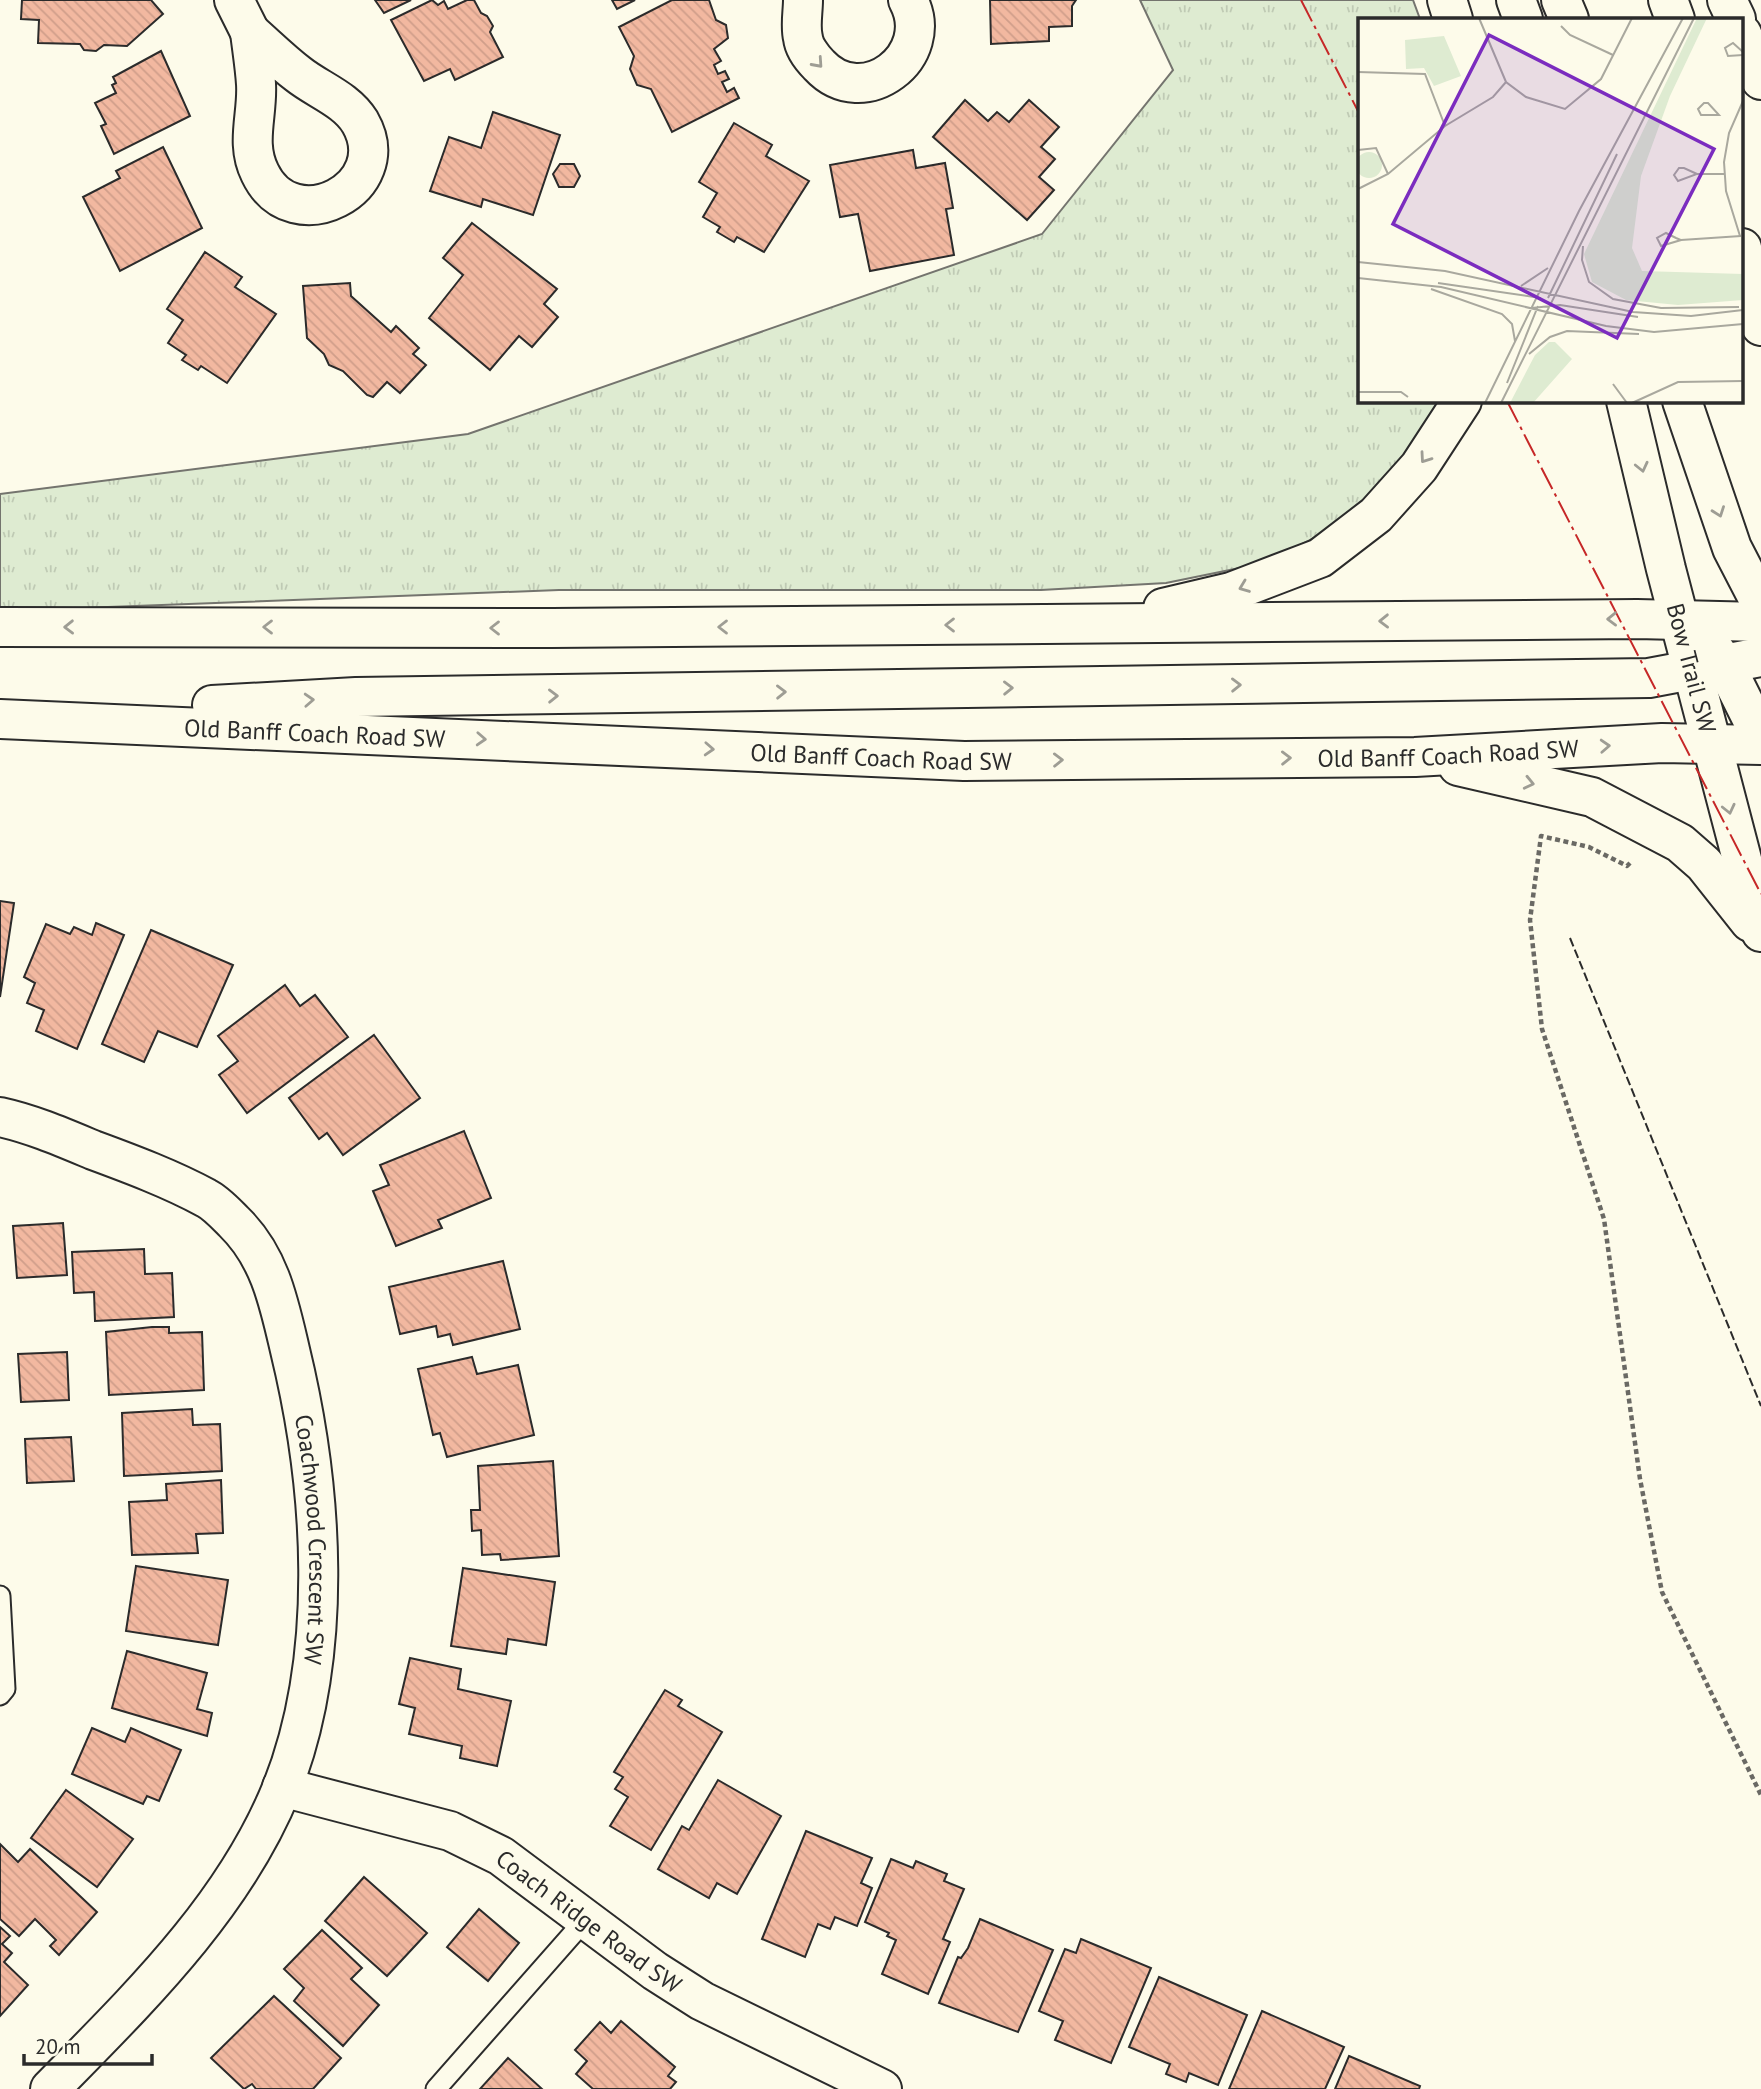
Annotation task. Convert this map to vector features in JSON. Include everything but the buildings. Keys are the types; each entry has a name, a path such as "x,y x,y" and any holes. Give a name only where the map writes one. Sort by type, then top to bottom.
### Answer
{"main road":[{"path":"803,0 803,39 813,58 836,79 852,83 883,78 897,68 909,54 915,37 915,20 908,0"},
{"path":"1447,0 1453,18"},
{"path":"1516,0 1523,18"},
{"path":"1561,0 1569,18"},
{"path":"1668,0 1675,18"},
{"path":"1727,0 1735,18"},
{"path":"1744,39 1761,80"},
{"path":"1744,256 1761,327"},
{"path":"1092,624 1231,592 1320,558 1376,515 1419,467 1461,402"},
{"name":"Bow Trail SW","path":"1626,402 1680,622"},
{"path":"1682,402 1732,548 1761,604"},
{"path":"0,627 1092,624 1637,619 1761,622"},
{"path":"1680,622 1711,645 1708,667 1758,728"},
{"path":"46,719 180,706 356,698 1649,678 1761,657"},
{"name":"Bow Trail SW","path":"1708,667 1712,743 1761,935"},
{"name":"Old Banff Coach Road SW","path":"0,719 964,761 1415,757 1662,743 1712,743"},
{"path":"1712,743 1729,726 1758,728"},
{"path":"1415,757 1592,797 1680,843 1704,864 1761,935"},
{"name":"Coachwood Crescent SW","path":"0,1117 21,1121 209,1199 258,1250 275,1287 311,1454 320,1585 314,1647 301,1718 282,1787 245,1862 163,1973 50,2089"},
{"name":"Coach Ridge Road SW","path":"282,1787 450,1831 501,1856 585,1920 702,2001 837,2081 882,2089"}],"lane":[{"path":"0,1596 5,1689 0,1695"},
{"path":"436,2089 585,1920"}],"path":[{"path":"1632,860 1627,866 1589,848 1541,836 1530,920 1542,1029 1604,1219 1640,1479 1662,1592 1761,1796"}],"green space":[{"path":"1140,0 1413,0 1420,18 1358,18 1358,402 1442,402 1409,460 1356,517 1264,563 1166,583 1041,590 559,590 0,611 0,494 468,434 1042,234 1173,70"}],"fence":[{"path":"1570,938 1761,1406"}],"power":[{"path":"1301,0 1358,111"},
{"path":"1508,402 1761,894"}]}
